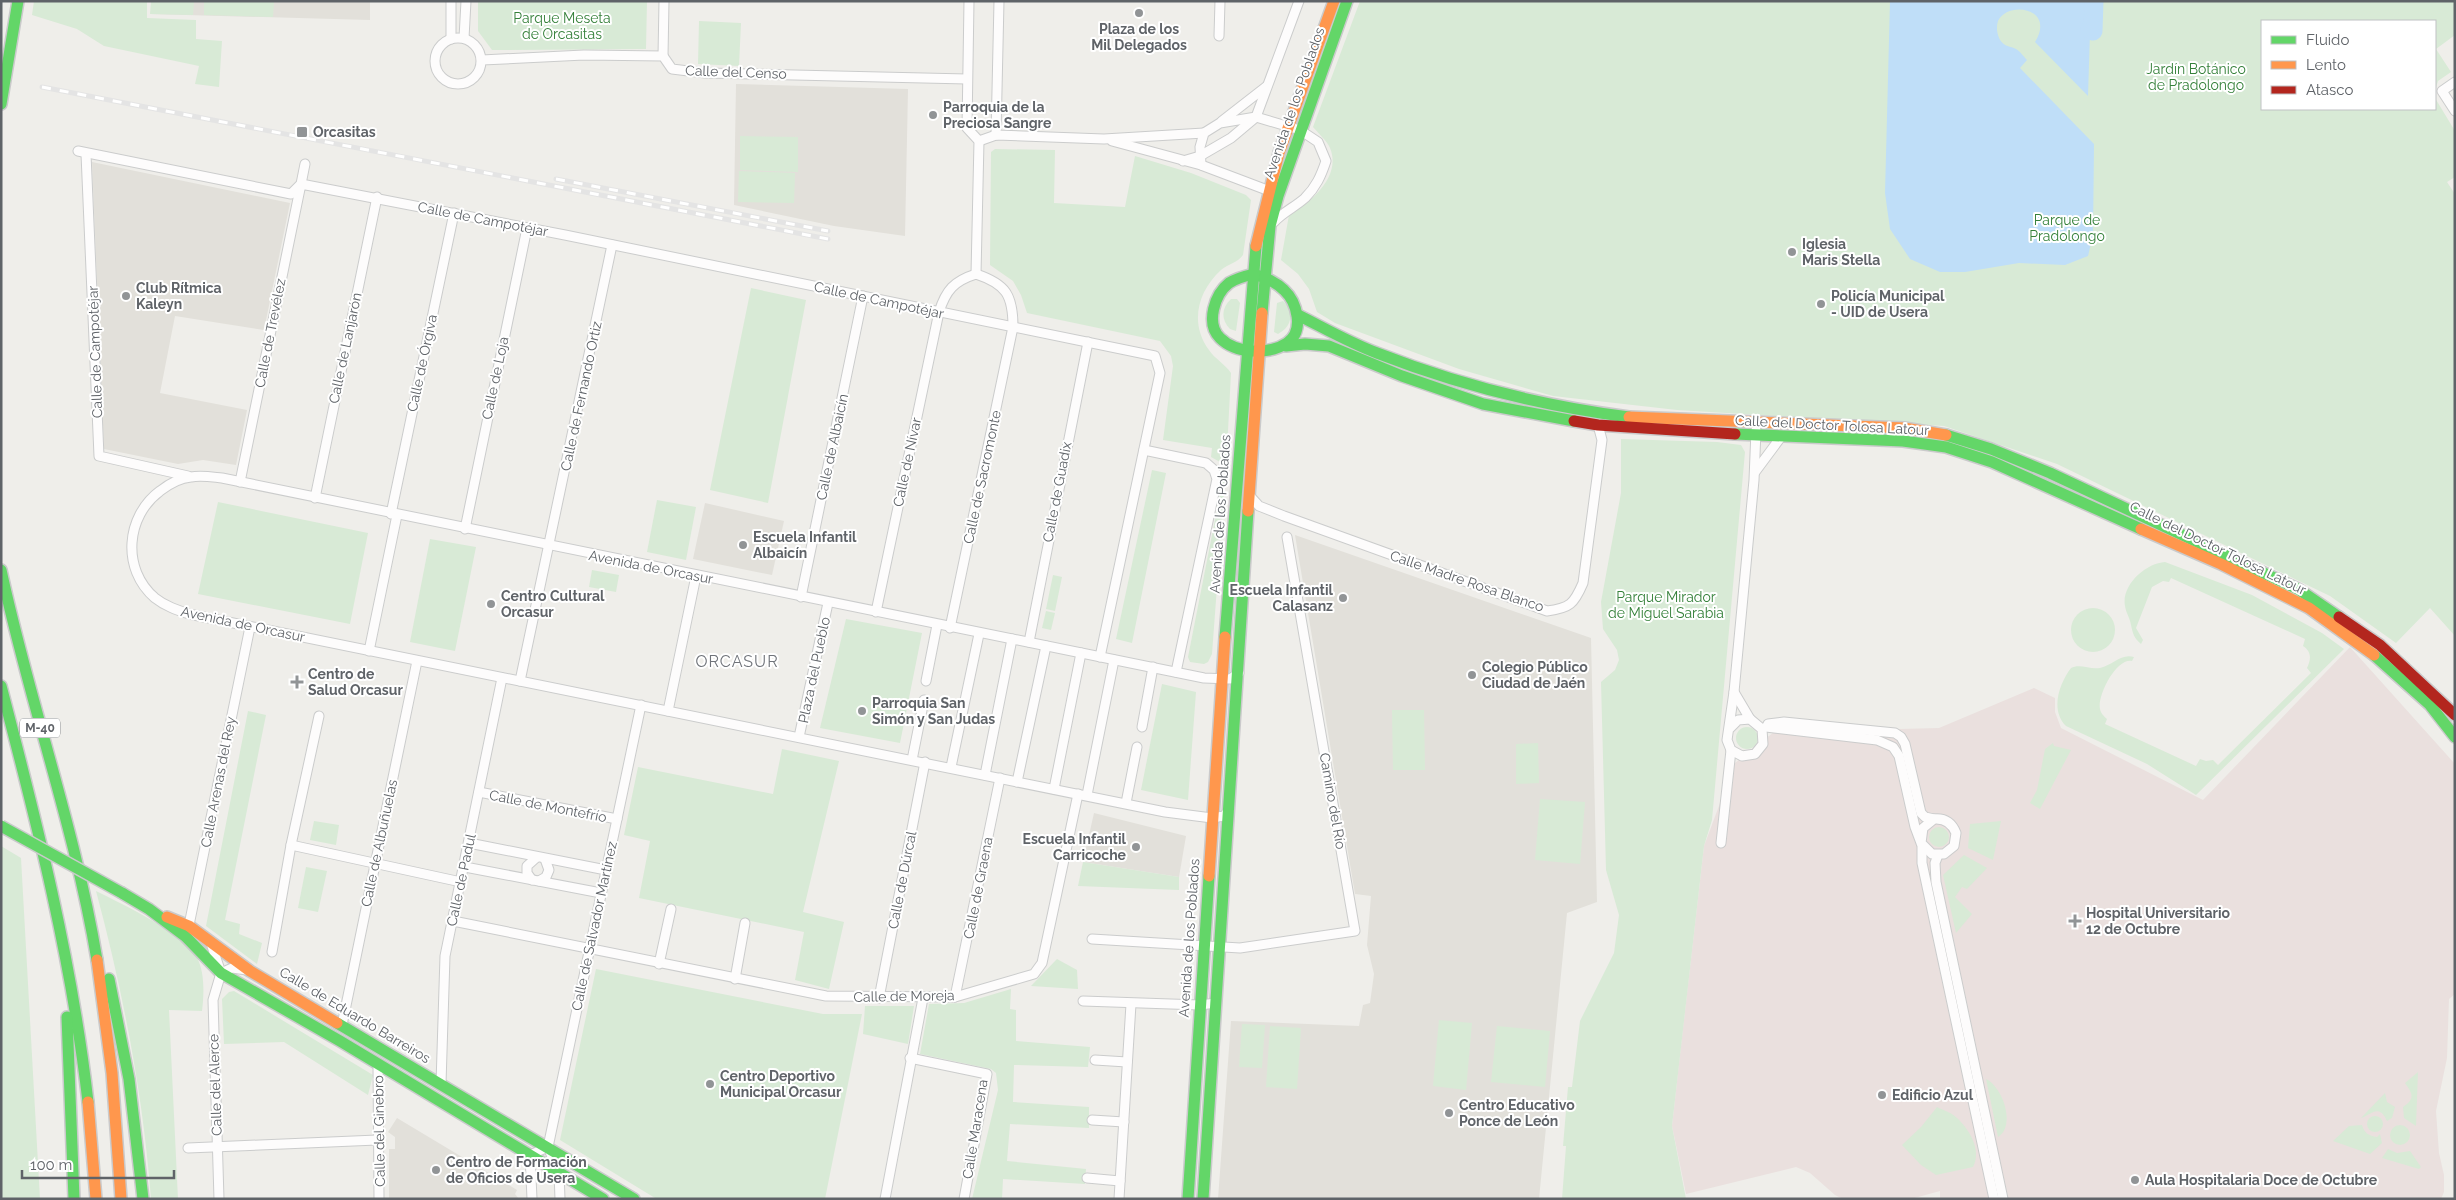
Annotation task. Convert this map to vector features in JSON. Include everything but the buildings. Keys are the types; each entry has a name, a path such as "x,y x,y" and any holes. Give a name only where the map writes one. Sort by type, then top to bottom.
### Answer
{"main road":[{"path":"1,104 18,1"},
{"name":"Avenida de los Poblados","path":"1203,1199 1260,352 1259,275 1256,248 1267,190 1287,126 1334,1"},
{"name":"Avenida de los Poblados","path":"1188,1199 1221,680 1248,351 1259,275 1281,186 1347,1"},
{"path":"1259,275 1287,292 1295,302 1298,315 1297,332 1286,346 1275,351 1248,351 1219,337 1213,321 1218,295 1223,288 1242,276 1259,275"},
{"name":"Calle del Doctor Tolosa Latour","path":"1298,315 1376,353 1488,391 1590,412 1636,418 1904,428 1938,434 1991,449 2050,473 2298,588 2380,645 2455,715"},
{"name":"Calle del Doctor Tolosa Latour","path":"1286,346 1305,344 1328,346 1402,376 1483,404 1598,425 1756,436 1903,441 1946,447 1992,462 2221,564 2308,608 2356,640 2404,680 2430,705 2455,737"},
{"name":"M-40","path":"1,570 24,669 58,793 95,947 113,1076 121,1199"},
{"name":"M-40","path":"1,686 38,821 69,973 87,1080 96,1199"},
{"name":"Calle de Eduardo Barreiros","path":"1,826 212,944 250,970 342,1026 634,1199"},
{"name":"Calle de Eduardo Barreiros","path":"187,931 222,973 603,1199"},
{"path":"95,947 111,983 129,1079 144,1199"},
{"path":"69,973 66,1000 74,1199"}],"street":[{"path":"451,1 451,39"},
{"path":"464,38 466,1"},
{"path":"482,60 584,55 663,56 664,1"},
{"path":"969,1 967,128 979,141 976,274"},
{"path":"996,135 999,1"},
{"path":"1219,36 1220,1"},
{"path":"1200,161 1256,117 1299,1"},
{"path":"464,38 473,42 479,50 482,60 481,68 470,81 455,84 446,80 439,73 435,58 441,45 451,39 464,38"},
{"name":"Calle del Censo","path":"663,56 672,69 705,73 967,78"},
{"path":"2455,82 2442,91 2455,111"},
{"path":"979,141 996,135 1104,139 1204,133 1220,123 1267,86"},
{"path":"1220,123 1256,117 1300,130 1318,142 1326,161 1319,182 1304,199 1281,214 1270,226"},
{"path":"1200,161 1200,147 1204,133"},
{"path":"1104,139 1183,161 1200,161 1267,190 1281,186"},
{"name":"Calle de Campotéjar","path":"191,477 100,456 82,152 291,194 301,184 377,198 1155,356 1160,373 1100,657"},
{"path":"301,184 305,164"},
{"name":"Calle de Trevélez","path":"240,482 301,184"},
{"name":"Calle de Lanjarón","path":"315,498 377,198"},
{"name":"Calle de Órgiva","path":"369,651 394,514 454,213"},
{"name":"Calle de Loja","path":"465,529 527,228"},
{"name":"Calle de Fernando Ortiz","path":"550,547 612,245"},
{"name":"Calle de Nívar","path":"876,612 939,312 948,289 955,282 976,274"},
{"name":"Calle de Sacromonte","path":"950,628 1013,327 1012,302 1007,292 990,278 976,274"},
{"name":"Calle de Albaicín","path":"801,597 863,296"},
{"name":"Calle de Guadix","path":"1029,642 1088,342"},
{"path":"1721,843 1731,750 1727,740 1730,708 1734,692 1755,472 1756,422"},
{"name":"Calle Madre Rosa Blanco","path":"1249,495 1259,506 1284,516 1547,611 1564,609 1576,599 1583,583 1602,440 1598,425"},
{"path":"1755,472 1782,437"},
{"path":"1144,450 1206,463 1214,470 1217,479 1176,672"},
{"name":"Avenida de Orcasur","path":"1212,818 1186,816 190,614 166,605 147,589 134,563 131,546 133,529 149,499 168,485 191,477 240,482 979,634 1221,680"},
{"name":"Camino del Río","path":"1221,948 1240,948 1355,932 1287,537"},
{"path":"520,681 550,547"},
{"path":"668,711 696,576"},
{"name":"Plaza del Pueblo","path":"800,737 828,602"},
{"path":"926,681 937,625"},
{"name":"Calle Arenas del Rey","path":"187,931 250,627"},
{"path":"951,768 979,634"},
{"path":"985,775 1012,639"},
{"path":"1017,782 1046,646"},
{"path":"1054,789 1081,653"},
{"path":"1082,794 1114,660"},
{"name":"Calle de Albuñuelas","path":"342,1026 417,661"},
{"path":"1142,727 1153,667"},
{"path":"1221,680 1230,679 1239,673"},
{"name":"Calle de Padul","path":"441,1084 445,956 502,678"},
{"path":"1221,680 1237,701"},
{"path":"1731,750 1742,756 1755,754 1763,744 1764,728 1769,723 1784,722 1896,733 1901,737 1906,749 1921,813 1925,817 1945,820 1950,823 1956,833 1956,840 1950,851 1938,855 1926,850 1915,827 1899,756 1893,747 1877,740 1764,728 1750,719 1734,692"},
{"path":"912,760 924,700"},
{"name":"Calle de Salvador Martínez","path":"548,1147 582,977 590,949 641,705"},
{"path":"272,952 291,845 319,716"},
{"path":"1729,729 1738,720 1750,719"},
{"path":"1126,803 1137,747"},
{"name":"Calle de Dúrcal","path":"879,998 925,762"},
{"name":"Calle de Graena","path":"955,997 1000,778"},
{"name":"Calle de Montefrío","path":"479,792 617,819"},
{"name":"Calle de Moreja","path":"453,921 659,964 826,996 879,998 955,997 1034,974 1042,962 1082,794"},
{"path":"1212,818 1224,816 1230,808"},
{"path":"1934,819 1922,828 1922,863 1994,1199"},
{"path":"469,843 606,870"},
{"path":"291,845 460,882"},
{"path":"1938,855 1935,863 1936,882 2003,1199"},
{"path":"535,881 527,873 527,866 541,858"},
{"path":"535,881 546,877 549,870 541,858"},
{"path":"464,866 601,894"},
{"path":"659,964 671,909"},
{"path":"735,979 745,922"},
{"path":"1092,939 1221,948"},
{"path":"212,944 222,973 232,968 250,970"},
{"name":"Calle del Alerce","path":"219,1199 213,1000 222,973"},
{"path":"885,1199 910,1058 923,998"},
{"path":"1083,1002 1200,1005 1216,1003"},
{"path":"1119,1199 1131,1004"},
{"name":"Calle Maracena","path":"910,1058 987,1074 964,1199"},
{"path":"1095,1060 1128,1062"},
{"name":"Calle del Ginebro","path":"378,1064 379,1199"},
{"path":"1092,1120 1124,1122"},
{"path":"188,1148 378,1140"},
{"path":"532,1199 530,1155 548,1147 560,1173 560,1199"},
{"path":"1087,1178 1120,1181"}],"shaded area":[{"path":"151,1 370,1 370,20 151,14"},
{"path":"736,84 908,89 905,236 834,226 734,205"},
{"path":"92,162 290,203 264,330 175,316 160,393 247,410 236,465 203,460 178,464 104,449"},
{"path":"705,503 784,521 772,575 693,559"},
{"path":"1295,535 1591,638 1597,902 1567,913 1539,1199 1218,1199 1231,1021 1359,1026 1363,1005 1370,1003 1374,974 1367,945 1371,896 1355,894"},
{"name":"Hospital Universitario 12 de Octubre","path":"2350,647 2455,764 2455,994 2449,999 2447,1058 2436,1111 2439,1153 2444,1175 2444,1192 2441,1199 1940,1199 1940,1191 1911,1199 1843,1199 1835,1195 1810,1173 1796,1167 1686,1194 1672,1126 1682,1037 1704,846 1735,763 1774,732 1939,728 2034,688 2055,698 2055,712 2061,728 2203,800"},
{"name":"Escuela Infantil Carricoche","path":"1094,813 1186,836 1179,877 1083,862"},
{"name":"Centro de Formación de Oficios de Usera","path":"397,1118 517,1190 515,1194 519,1199 389,1199 389,1149 395,1149 395,1137 388,1132"}],"green space":[{"path":"34,1 147,1 147,18 196,20 196,39 222,41 219,87 195,84 199,66 104,46 77,29 32,15"},
{"path":"151,1 194,1 193,15 150,14"},
{"path":"204,1 274,1 273,17 204,15"},
{"name":"Parque Meseta de Orcasitas","path":"478,1 647,1 646,49 492,50 478,31"},
{"name":"Parque de Pradolongo","path":"1360,1 2455,1 2455,35 2436,49 2436,20 2261,20 2261,110 2436,110 2436,100 2455,131 2455,177 2447,182 2455,194 2455,636 2430,608 2396,643 2330,596 2057,464 1944,426 1677,410 1553,396 1459,369 1335,323 1317,312 1309,289 1298,274 1281,260 1289,215 1306,204 1322,188 1332,169 1333,159 1330,148 1313,127"},
{"path":"699,21 741,23 739,66 698,64"},
{"name":"Parque de Pradolongo","path":"2436,49 2451,72 2438,81 2436,88"},
{"path":"740,136 798,137 798,172 740,170"},
{"path":"995,149 1055,150 1054,203 1125,207 1135,156 1191,173 1246,195 1251,200 1243,255 1213,278 1202,297 1198,318 1203,340 1211,353 1231,373 1226,470 1220,462 1211,457 1212,448 1163,440 1173,366 1171,356 1160,341 1027,313 1021,295 1013,281 990,265 991,152"},
{"path":"739,171 795,173 794,203 738,202"},
{"path":"751,288 806,300 768,503 710,490"},
{"path":"1231,299 1237,299 1240,303 1236,331 1230,329 1225,322 1223,314 1225,306"},
{"path":"1283,301 1289,307 1290,319 1285,329 1278,334 1274,332 1277,303"},
{"name":"Parque Mirador de Miguel Sarabia","path":"1621,439 1717,442 1741,445 1745,452 1712,820 1704,846 1672,1126 1686,1199 1562,1199 1566,1146 1563,1146 1568,1087 1572,1087 1580,1021 1614,953 1619,915 1606,870 1601,682 1615,670 1619,660 1617,650 1603,629 1601,602 1621,493"},
{"path":"1152,470 1166,473 1132,643 1116,639"},
{"path":"1223,479 1225,479 1212,654 1208,662 1204,664 1190,662 1188,657"},
{"path":"657,500 696,507 686,560 647,552"},
{"path":"218,502 368,533 350,624 198,594"},
{"path":"430,539 476,547 455,651 410,642"},
{"path":"2165,562 2252,595 2322,633 2344,649 2196,795 2147,764 2066,726 2061,720 2057,705 2060,689 2071,668 2078,666 2100,668 2121,658 2134,657 2132,661 2120,665 2114,671 2101,696 2100,709 2107,719 2105,724 2196,766 2200,759 2206,761 2213,760 2218,765 2311,673 2307,668 2310,656 2303,646 2305,639 2171,578 2169,582 2163,581 2152,587 2136,628 2143,640 2141,644 2134,636 2126,609 2125,598 2127,590 2136,576 2150,566"},
{"path":"592,570 619,575 616,592 589,587"},
{"path":"1053,575 1062,577 1055,611 1046,609"},
{"path":"2097,608 2109,614 2114,621 2114,639 2109,646 2102,651 2089,652 2081,649 2074,642 2071,626 2074,618 2081,611"},
{"path":"1046,611 1055,613 1051,630 1042,628"},
{"path":"846,619 922,633 900,743 820,728"},
{"path":"1162,684 1196,692 1188,800 1141,790"},
{"path":"1392,710 1424,710 1425,770 1393,770"},
{"path":"248,711 266,715 225,920 240,924 239,934 262,943 257,964 206,926"},
{"path":"1747,727 1755,730 1758,738 1755,746 1747,749 1739,746 1736,738 1739,730"},
{"path":"1538,743 1539,783 1516,784 1516,744"},
{"path":"2053,743 2054,746 2071,750 2040,809 2030,803 2037,790 2045,749"},
{"path":"782,749 839,761 803,912 844,922 829,989 795,980 804,932 639,898 650,841 624,835 638,767 773,794"},
{"path":"1540,799 1585,802 1580,864 1535,860"},
{"path":"314,821 339,825 336,845 310,840"},
{"path":"2001,821 1993,860 1968,848 1970,824"},
{"path":"1939,827 1946,830 1949,837 1946,844 1939,847 1932,844 1929,837 1932,830"},
{"path":"1,846 21,858 40,1199 1,1199"},
{"path":"1964,855 1987,868 1967,889 1962,887 1955,897 1972,914 1956,933 1943,875"},
{"path":"1083,862 1179,877 1179,890 1078,886"},
{"path":"306,867 327,871 318,912 298,908"},
{"path":"96,891 166,929 190,948 200,964 203,977 202,1011 169,1010 178,1199 151,1199 143,1121 131,1044 115,967"},
{"path":"1057,959 1077,970 1078,989 1031,986"},
{"name":"Centro Deportivo Municipal Orcasur","path":"596,969 823,1014 862,1014 825,1199 655,1198 560,1140"},
{"path":"1011,989 1010,1009 1016,1010 1016,1041 1090,1047 1088,1067 1014,1065 1013,1102 1089,1107 1089,1128 1010,1124 1007,1161 1086,1169 1085,1184 1003,1179 1002,1199 972,1199 998,1090 996,1073 991,1069 920,1054 929,1004 964,1003"},
{"path":"234,991 373,1075 368,1095 284,1042 224,1044 222,999 229,992"},
{"path":"865,1006 914,1006 908,1044 863,1034"},
{"path":"1439,1020 1472,1023 1466,1090 1433,1086"},
{"path":"1242,1024 1265,1025 1262,1068 1239,1067"},
{"path":"1270,1026 1301,1028 1297,1089 1266,1087"},
{"path":"1497,1026 1550,1031 1545,1087 1491,1082"},
{"path":"2418,1072 2416,1126 2404,1118 2403,1107 2410,1101 2412,1095 2405,1083"},
{"path":"1986,1079 1998,1090 2007,1116 2003,1132 1998,1137"},
{"path":"2385,1093 2387,1102 2395,1107 2392,1118 2387,1121 2378,1111 2361,1118"},
{"path":"1937,1107 1955,1116 1966,1128 1975,1148 1976,1154 1973,1167 1936,1175 1921,1165 1902,1145 1921,1127"},
{"path":"2372,1116 2378,1116 2383,1121 2381,1130 2372,1132 2367,1127 2367,1121"},
{"path":"2362,1125 2369,1135 2377,1137 2380,1134 2382,1143 2370,1154 2333,1141 2349,1126"},
{"path":"2396,1125 2404,1125 2410,1131 2410,1139 2404,1145 2396,1145 2390,1139 2390,1131"},
{"path":"2388,1149 2397,1153 2410,1151 2421,1167 2419,1169 2382,1158"}],"water":[{"path":"1890,1 2091,1 2088,96 2035,42 2040,30 2039,21 2035,15 2020,9 2011,11 2003,14 1998,21 1997,28 2000,40 2017,50 2027,60 2020,68 2094,144 2093,235 2088,256 2065,265 2019,263 1965,272 1940,272 1910,259 1890,229 1885,193"}],"waterway":[{"path":"2090,30 2093,31 2094,1"}],"railway":[{"path":"42,87 828,239"},
{"path":"556,179 828,231"}],"traffic: fast":[{"path":"1,104 18,1"},
{"path":"1262,313 1270,226 1278,196 1347,1"},
{"path":"1225,637 1256,246"},
{"path":"1254,274 1270,280 1281,287 1289,295 1297,316 1296,331 1293,338 1280,347 1271,350 1253,351 1235,347 1220,338 1213,325 1216,301 1224,288 1235,280 1254,274"},
{"path":"1298,315 1367,349 1439,375 1533,400 1629,417"},
{"path":"1286,346 1305,344 1329,346 1402,376 1483,404 1574,421"},
{"path":"1735,434 1903,441 1946,447 1992,462 2141,529"},
{"path":"1946,435 1991,449 2050,473 2298,589 2339,617"},
{"path":"1203,1199 1248,511"},
{"path":"1,570 12,619 77,862 97,960"},
{"path":"2374,655 2430,705 2455,737"},
{"path":"1,686 52,892 73,997 88,1102"},
{"path":"1,826 122,893"},
{"path":"1188,1199 1209,876"},
{"path":"122,893 149,909 185,936 221,973 340,1041 603,1199"},
{"path":"109,979 129,1079 143,1199"},
{"path":"67,1017 74,1199"},
{"path":"337,1023 634,1199"}],"traffic: slow":[{"path":"1256,246 1279,153 1334,1"},
{"path":"1248,511 1262,313"},
{"path":"1629,417 1904,428 1946,435"},
{"path":"2141,529 2221,564 2309,608 2374,655"},
{"path":"1209,876 1225,637"},
{"path":"167,917 189,926 250,971 337,1023"},
{"path":"97,960 112,1073 121,1199"},
{"path":"88,1102 96,1199"}],"traffic: jam":[{"path":"1574,421 1598,425 1735,434"},
{"path":"2339,617 2380,645 2455,715"}],"place":[{"name":"Plaza de los Mil Delegados","path":"1139,13"},
{"name":"Parroquia de la Preciosa Sangre","path":"933,115"},
{"name":"Orcasitas","path":"302,132"},
{"name":"Iglesia Maris Stella","path":"1792,252"},
{"name":"Club Rítmica Kaleyn","path":"126,296"},
{"name":"Policía Municipal - UID de Usera","path":"1821,304"},
{"name":"Escuela Infantil Albaicín","path":"743,545"},
{"name":"Escuela Infantil Calasanz","path":"1343,598"},
{"name":"Centro Cultural Orcasur","path":"491,604"},
{"name":"Colegio Público Ciudad de Jaén","path":"1472,675"},
{"name":"Centro de Salud Orcasur","path":"297,682"},
{"name":"Parroquia San Simón y San Judas","path":"862,711"},
{"name":"Escuela Infantil Carricoche","path":"1136,847"},
{"name":"Hospital Universitario 12 de Octubre","path":"2075,921"},
{"name":"Centro Deportivo Municipal Orcasur","path":"710,1084"},
{"name":"Edificio Azul","path":"1882,1095"},
{"name":"Centro Educativo Ponce de León","path":"1449,1113"},
{"name":"Centro de Formación de Oficios de Usera","path":"436,1170"},
{"name":"Aula Hospitalaria Doce de Octubre","path":"2135,1180"}],"district":[{"name":"ORCASUR","path":"737,661"}],"park label":[{"name":"Jardín Botánico de Pradolongo","path":"2196,78"}]}
